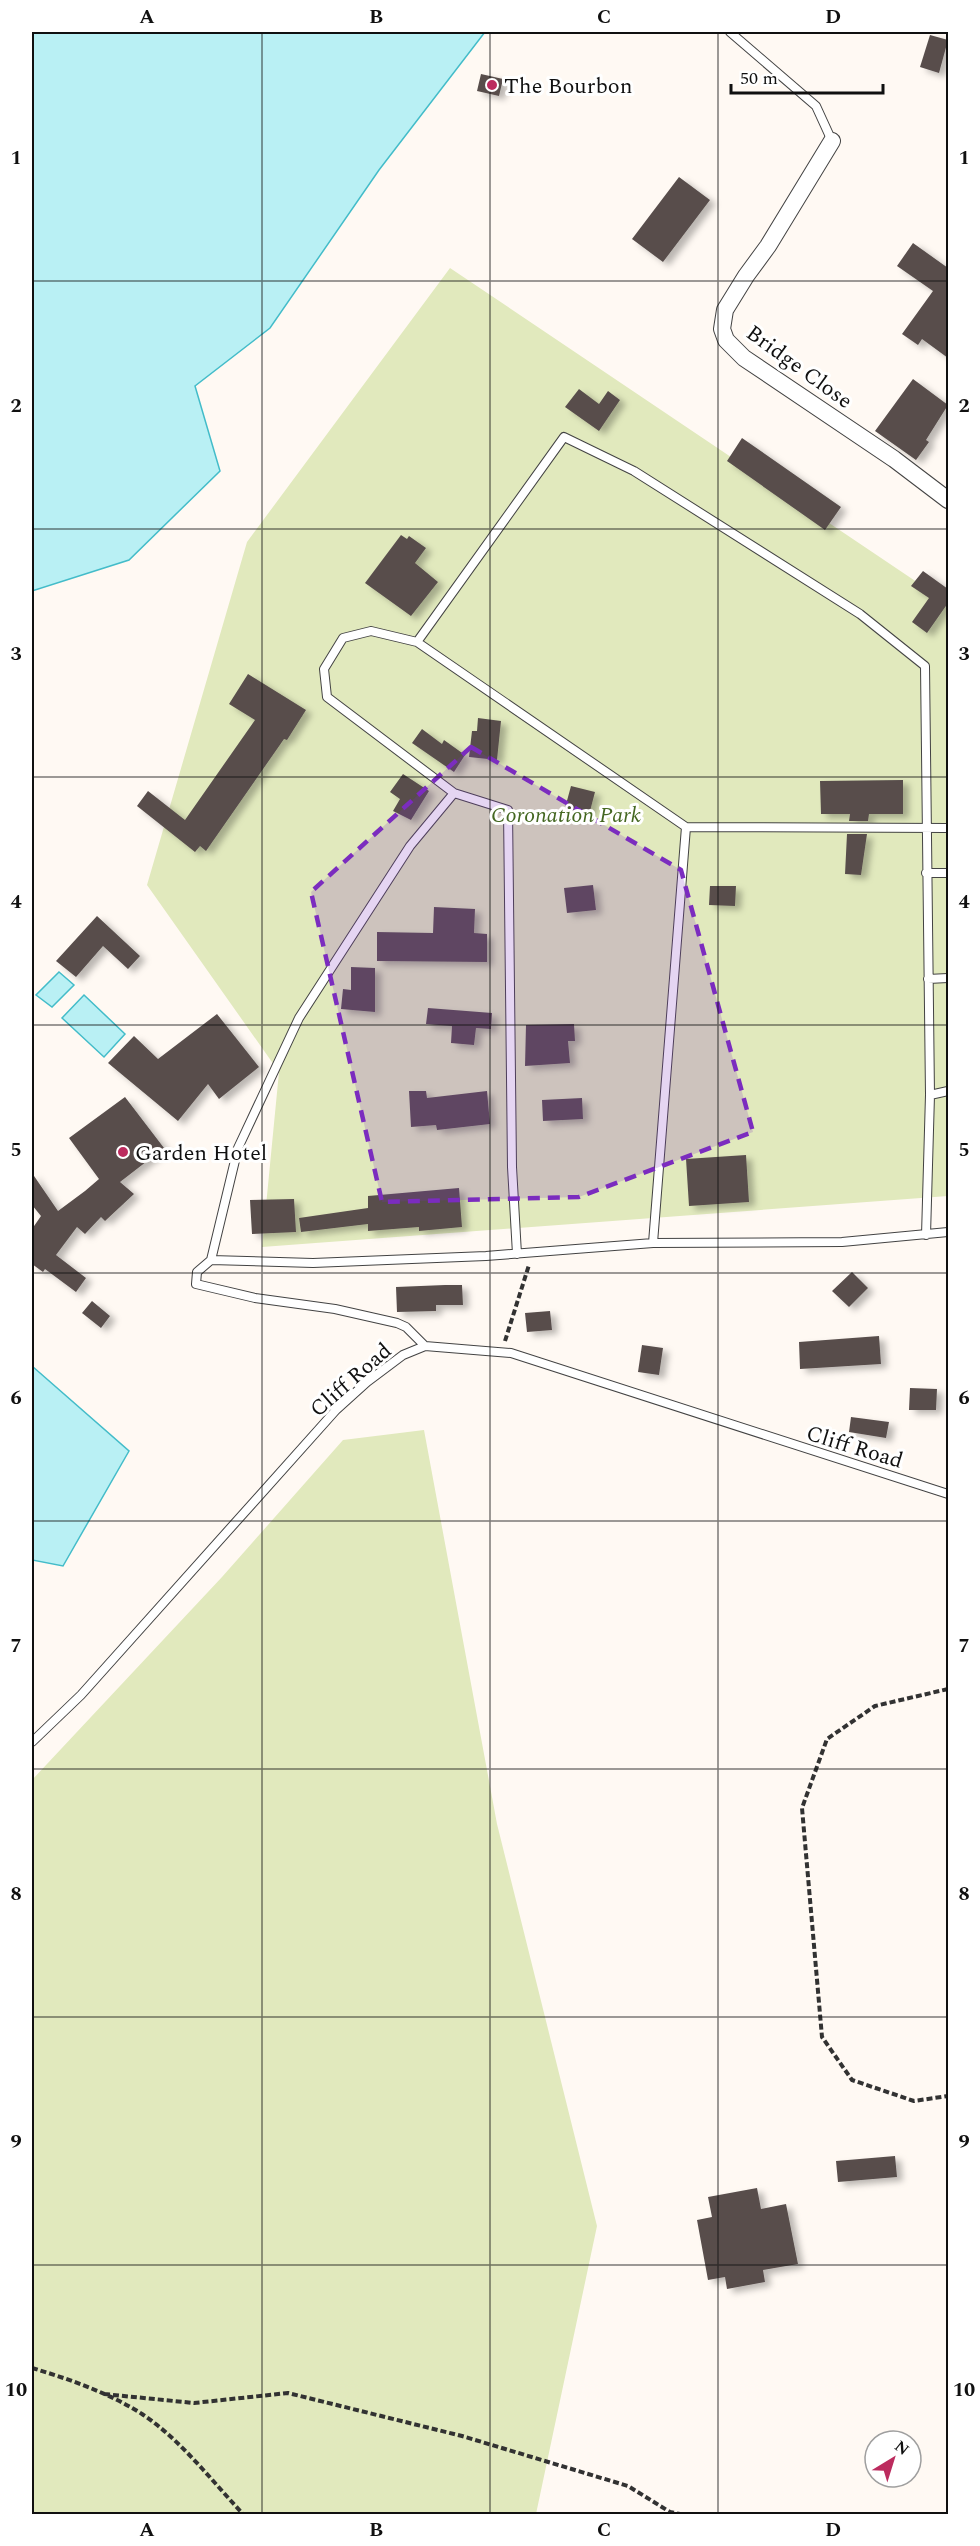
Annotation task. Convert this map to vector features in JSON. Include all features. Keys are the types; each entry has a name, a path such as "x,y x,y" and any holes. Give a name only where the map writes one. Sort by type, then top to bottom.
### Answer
{"street":[{"name":"Bridge Close","path":"832,141 726,310 722,329 726,340 744,358 894,459 948,500"}],"lane":[{"path":"730,32 816,106 832,141"},
{"path":"417,642 564,437 634,471 860,614 925,666 930,1095 926,1235"},
{"path":"518,1254 512,1167 508,810 454,793 327,697 324,669 343,638 371,631 417,642 686,827 948,828"},
{"path":"425,1346 406,1327 397,1323 334,1309 255,1298 196,1284 197,1272 211,1260 238,1148 299,1018 410,846 454,793"},
{"path":"653,1243 686,827"},
{"path":"926,873 948,873"},
{"path":"928,979 948,978"},
{"path":"930,1095 948,1091"},
{"path":"211,1260 313,1263 518,1254 653,1243 842,1242 948,1232"},
{"name":"Cliff Road","path":"32,1742 81,1695 336,1410 367,1382 403,1355 425,1346 511,1353 948,1494"}],"path":[{"path":"502,1352 533,1252"},
{"path":"948,1689 875,1706 827,1739 802,1808 822,2037 852,2080 914,2101 948,2096"},
{"path":"32,2368 104,2394 142,2414 169,2436 243,2514"},
{"path":"104,2394 194,2403 288,2393 462,2436 628,2486 670,2512 680,2514"}],"highlighted area":[{"path":"471,747 681,870 753,1132 579,1197 382,1202 311,892"}],"green space":[{"name":"Coronation Park","path":"450,268 948,603 948,1196 262,1247 279,1072 147,885 247,542"},
{"path":"424,1430 497,1824 597,2226 536,2514 32,2514 32,1780 222,1577 343,1440"}],"water":[{"path":"32,32 485,32 379,170 270,328 195,386 220,471 129,560 32,591"},
{"path":"59,972 74,985 52,1007 36,995"},
{"path":"84,995 125,1034 104,1057 62,1018"},
{"path":"32,1366 129,1451 63,1566 32,1560"}],"building":[{"path":"930,35 948,40 939,73 920,67"},
{"path":"481,74 503,79 499,96 477,91"},
{"path":"679,177 710,200 663,262 632,239"},
{"path":"913,243 948,268 948,358 922,339 918,345 902,334 933,291 897,266"},
{"path":"913,379 948,405 926,440 929,442 916,460 875,431"},
{"path":"579,389 599,404 608,391 620,400 599,431 565,407"},
{"path":"742,438 841,507 825,530 727,461"},
{"path":"401,535 407,539 409,536 426,548 415,563 438,582 411,616 365,583"},
{"path":"923,571 948,589 948,603 927,633 912,622 929,598 911,586"},
{"path":"248,674 306,710 287,740 284,739 206,851 200,846 195,852 137,806 148,791 185,820 255,720 229,704"},
{"path":"478,718 501,721 497,760 469,757 472,731 477,731"},
{"path":"422,729 442,744 444,740 465,755 454,772 412,743"},
{"path":"403,774 429,791 411,820 393,811 400,799 390,792"},
{"path":"903,780 903,814 869,814 868,821 849,821 850,814 821,814 820,781"},
{"path":"571,786 595,792 589,815 565,808"},
{"path":"847,834 867,834 861,875 845,874"},
{"path":"593,885 596,910 567,913 564,888"},
{"path":"710,886 736,886 735,906 709,905"},
{"path":"434,907 475,909 474,933 487,934 487,962 377,961 377,932 433,933"},
{"path":"97,916 140,956 128,969 103,946 76,977 56,961"},
{"path":"351,967 375,968 375,1012 341,1009 343,989 351,990"},
{"path":"428,1008 492,1013 491,1029 476,1028 474,1045 451,1043 452,1026 426,1024"},
{"path":"217,1014 259,1067 219,1099 208,1084 178,1121 108,1063 134,1036 158,1059"},
{"path":"574,1024 575,1041 568,1041 570,1063 525,1066 526,1025"},
{"path":"409,1091 426,1091 427,1098 487,1091 490,1124 437,1130 436,1125 411,1127"},
{"path":"125,1097 164,1148 120,1182 134,1194 105,1221 101,1217 85,1234 77,1227 56,1255 86,1278 76,1292 45,1269 43,1272 32,1264 32,1229 41,1216 32,1205 32,1173 58,1211 85,1191 99,1179 69,1138"},
{"path":"582,1098 583,1119 543,1121 542,1100"},
{"path":"746,1155 749,1202 689,1206 686,1159"},
{"path":"459,1188 462,1227 419,1231 419,1227 368,1231 368,1224 301,1232 299,1218 368,1208 368,1196"},
{"path":"294,1199 296,1232 252,1234 250,1200"},
{"path":"852,1272 868,1288 849,1307 832,1291"},
{"path":"462,1285 463,1305 436,1305 436,1311 397,1312 396,1287"},
{"path":"92,1301 110,1316 101,1328 82,1313"},
{"path":"550,1311 552,1330 527,1332 525,1313"},
{"path":"879,1336 881,1364 800,1369 799,1342"},
{"path":"642,1345 663,1348 659,1375 638,1372"},
{"path":"910,1388 937,1389 936,1410 909,1410"},
{"path":"851,1417 889,1422 886,1438 849,1432"},
{"path":"895,2156 897,2177 838,2182 836,2161"},
{"path":"757,2188 761,2209 786,2204 798,2264 763,2270 765,2282 727,2289 725,2277 708,2280 697,2220 712,2217 708,2197"}],"place":[{"name":"The Bourbon","path":"492,85"},
{"name":"Garden Hotel","path":"123,1152"}]}
